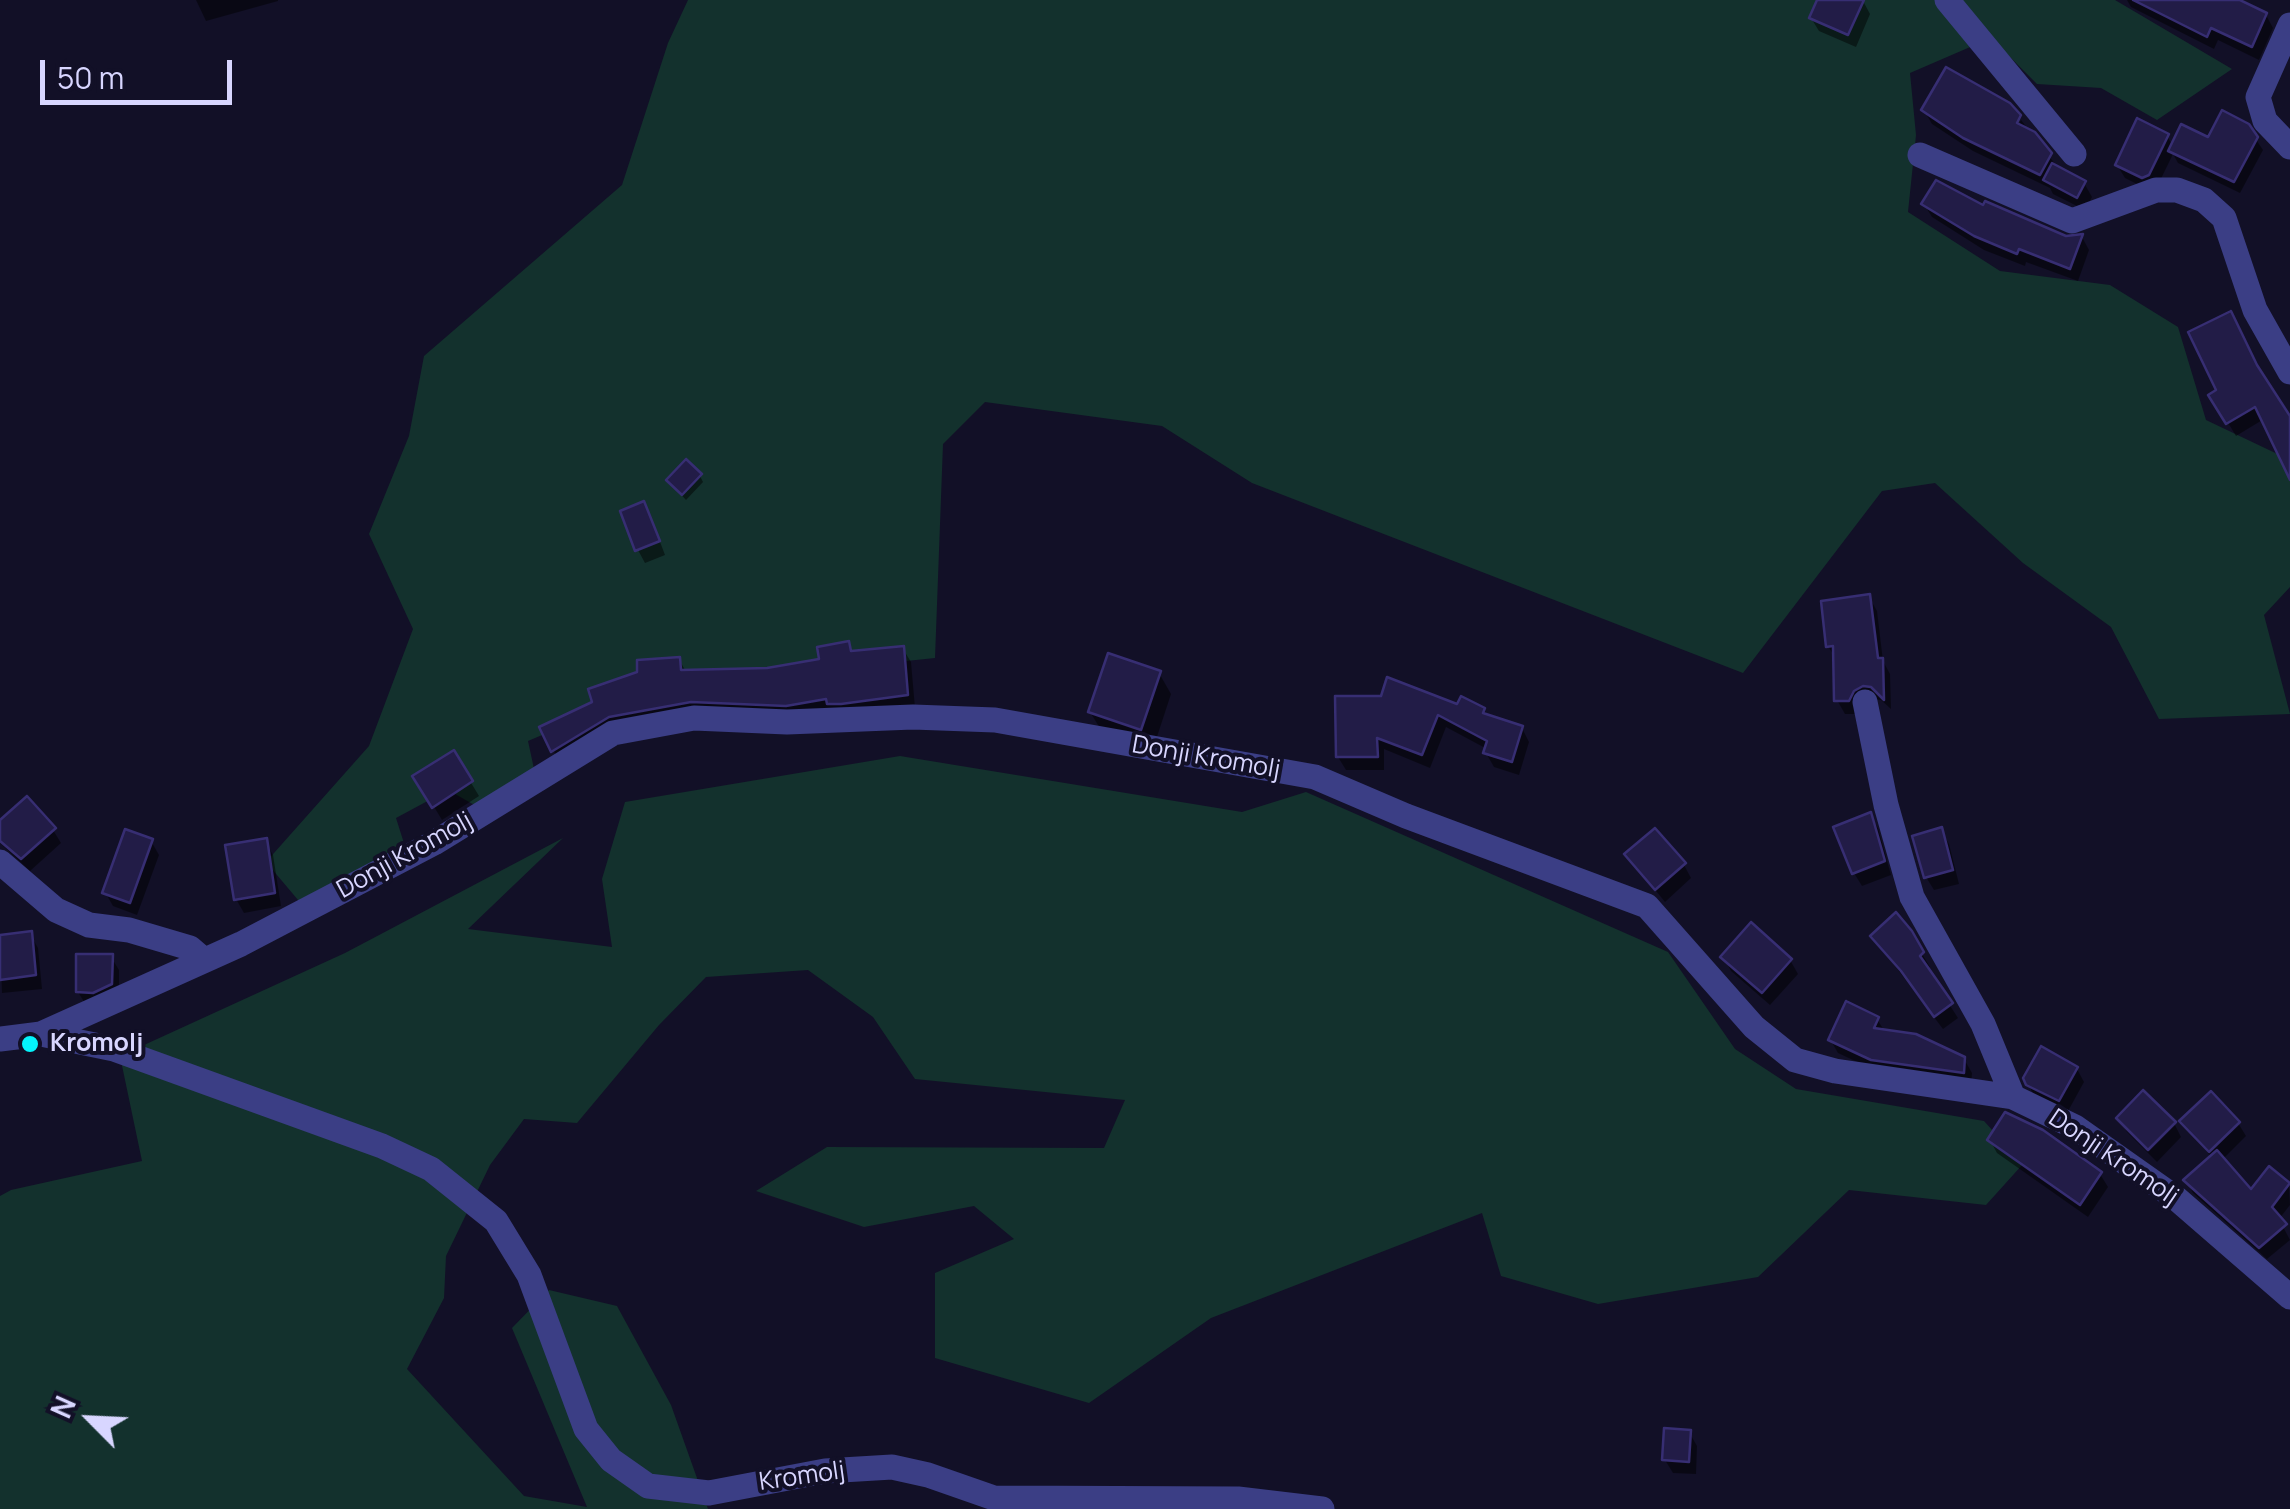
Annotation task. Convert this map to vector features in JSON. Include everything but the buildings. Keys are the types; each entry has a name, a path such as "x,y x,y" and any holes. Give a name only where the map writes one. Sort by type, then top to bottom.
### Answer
{"street":[{"path":"1947,0 2074,154"},
{"path":"2290,25 2258,97 2265,122 2290,147"},
{"path":"1920,155 2072,221 2156,190 2177,190 2204,200 2224,218 2255,310 2290,372"},
{"path":"1865,702 1886,805 1912,897 1983,1024 2013,1097"},
{"name":"Donji Kromolj","path":"41,1034 241,944 434,843 614,733 694,718 788,722 913,717 996,720 1315,777 1406,816 1647,906 1754,1027 1795,1060 1836,1071 2013,1097 2075,1127 2177,1199 2290,1297"},
{"path":"0,862 56,910 89,925 129,930 190,948 204,960"},
{"name":"Kromolj","path":"0,1039 41,1034 114,1049 382,1146 430,1169 496,1222 529,1275 586,1430 611,1460 648,1486 709,1492 825,1470 892,1467 994,1498 1238,1499 1322,1509"}],"green space":[{"path":"688,0 2115,0 2232,69 2157,120 2101,88 2037,84 1991,38 1910,73 1916,135 1908,212 2000,271 2110,285 2178,327 2206,420 2290,460 2290,587 2264,615 2290,714 2159,719 2111,627 2023,563 1935,483 1882,491 1743,673 1252,483 1162,426 985,402 943,444 935,658 792,673 674,679 528,741 539,792 492,815 448,790 396,818 409,859 309,913 266,862 369,746 413,629 369,534 409,436 424,356 622,185 668,43"},
{"path":"900,756 1242,812 1306,792 1668,952 1735,1049 1796,1089 1984,1121 2023,1164 1986,1205 1849,1190 1758,1277 1598,1304 1501,1276 1482,1213 1211,1318 1089,1403 935,1358 935,1273 1014,1239 974,1206 864,1227 756,1191 827,1147 1104,1148 1125,1100 915,1079 873,1017 808,970 706,977 659,1025 577,1123 524,1119 490,1165 446,1256 444,1298 407,1369 524,1496 587,1507 512,1328 549,1290 617,1306 671,1405 708,1509 0,1509 0,1196 11,1190 142,1161 120,1056 345,953 563,838 468,929 612,947 602,879 625,802"}],"place":[{"name":"Kromolj","path":"30,1044"}]}
